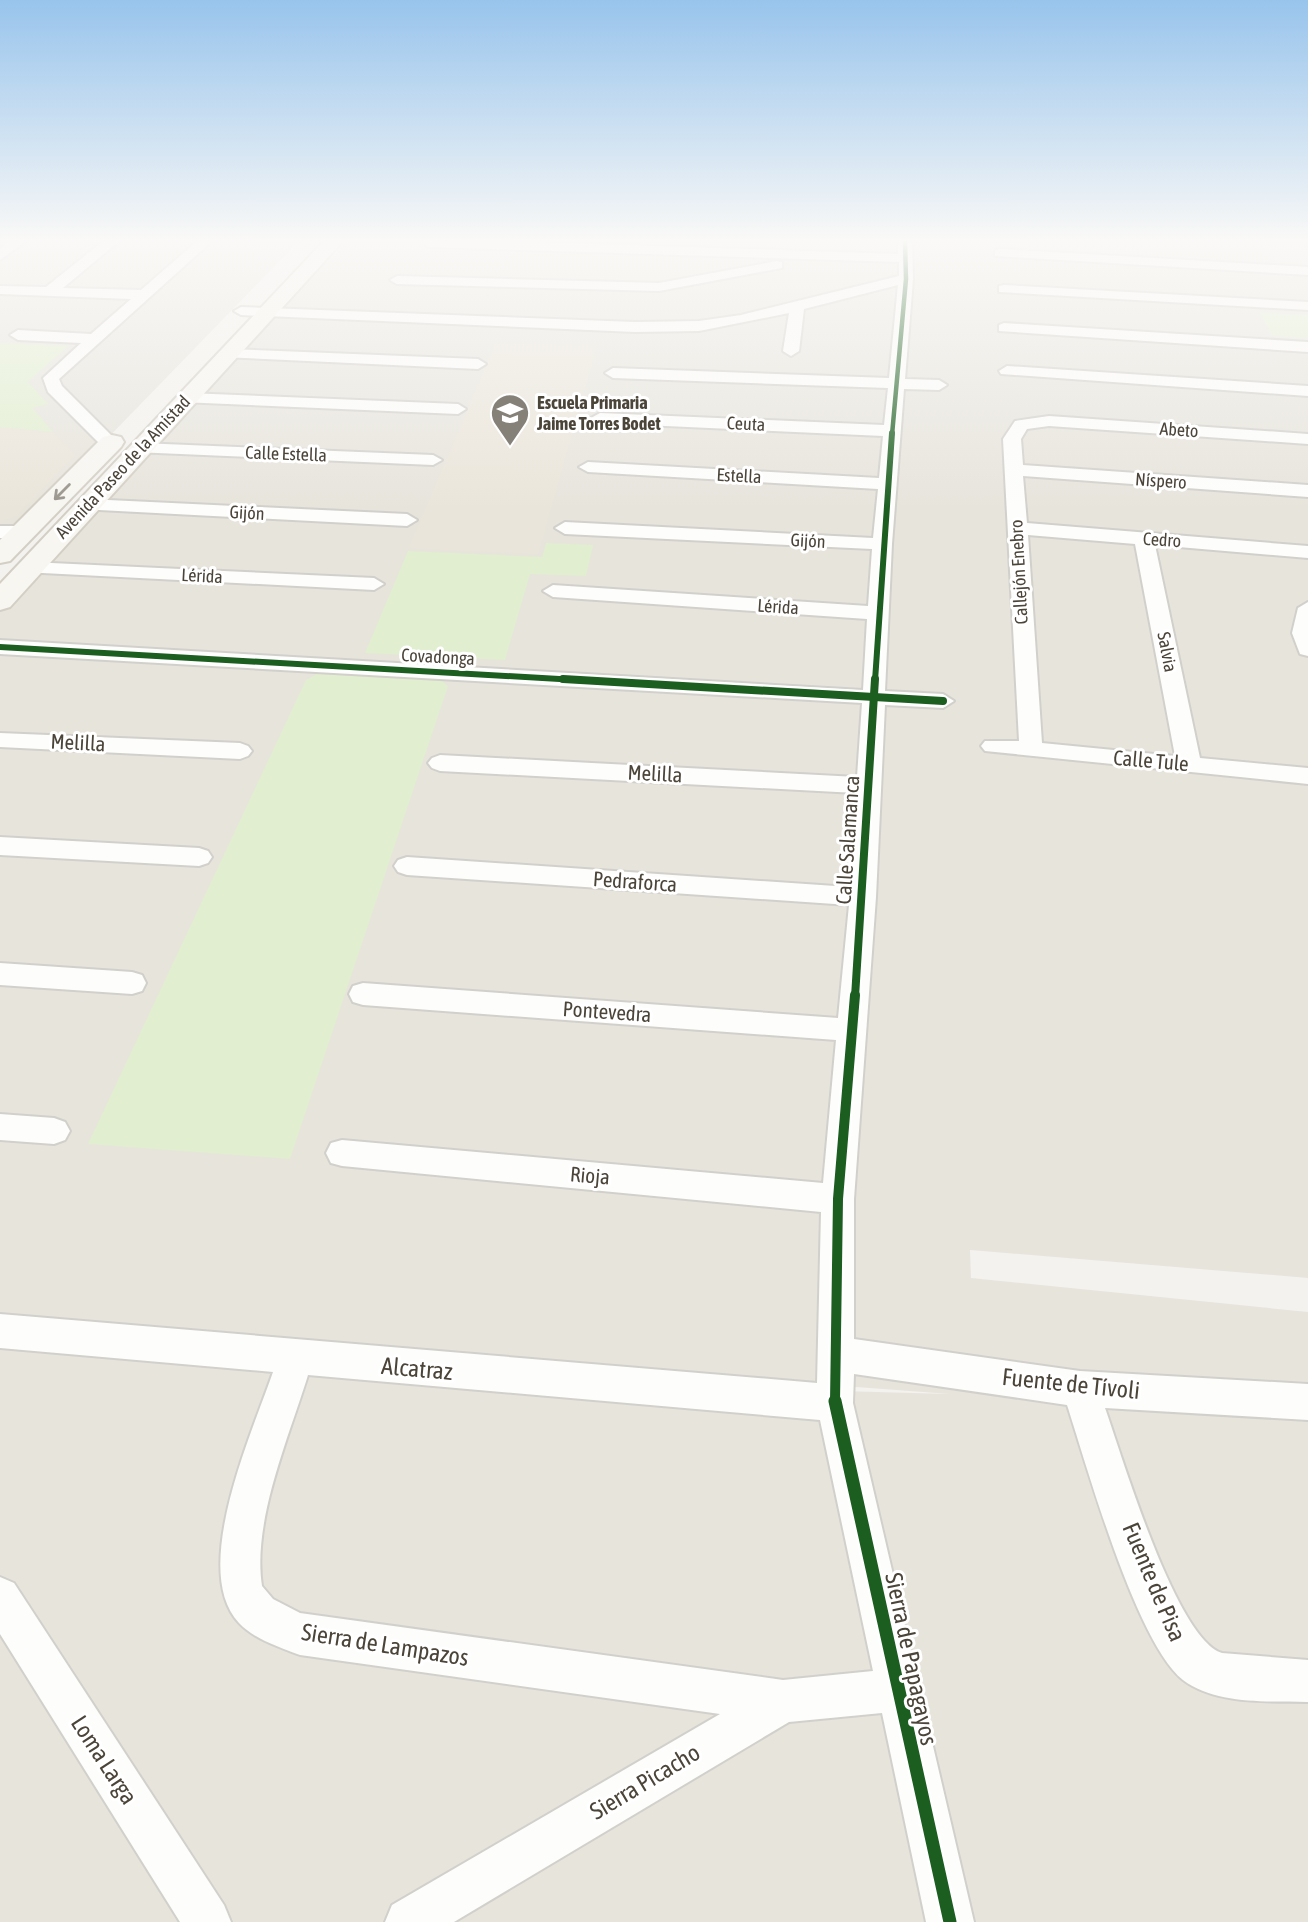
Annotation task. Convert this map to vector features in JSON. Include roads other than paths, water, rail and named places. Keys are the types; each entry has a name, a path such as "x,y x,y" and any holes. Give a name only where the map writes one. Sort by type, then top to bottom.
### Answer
{"street":[{"path":"102,332 50,381 110,444"},
{"name":"Avenida Paseo de la Amistad","path":"0,601 88,505 135,437 187,398 249,332"},
{"path":"792,351 794,332"},
{"name":"Calle Salamanca","path":"835,1404 838,1199 863,897 882,544 901,332"},
{"path":"1004,332 1006,379 1308,391"},
{"path":"1221,332 1308,346"},
{"path":"18,335 94,339"},
{"path":"228,354 478,364"},
{"path":"613,373 939,385"},
{"path":"187,398 458,409"},
{"name":"Ceuta","path":"600,418 893,431"},
{"name":"Callejón Enebro","path":"1031,750 1012,439 1021,425 1032,421 1049,421"},
{"name":"Abeto","path":"1049,421 1308,439"},
{"name":"Avenida Paseo de la Amistad","path":"0,555 11,532 110,444 135,437"},
{"name":"Calle Estella","path":"135,437 433,460"},
{"name":"Estella","path":"588,467 889,484"},
{"name":"Níspero","path":"1014,470 1308,491"},
{"name":"Gijón","path":"88,505 407,520"},
{"name":"Gijón","path":"565,528 882,544"},
{"name":"Cedro","path":"1016,528 1308,552"},
{"name":"Salvia","path":"1144,539 1189,765"},
{"name":"Lérida","path":"30,568 374,584"},
{"name":"Lérida","path":"553,591 877,613"},
{"path":"1308,608 1303,633 1308,649"},
{"name":"Covadonga","path":"0,647 943,701"},
{"name":"Melilla","path":"0,740 240,751"},
{"name":"Calle Tule","path":"993,746 1308,776"},
{"name":"Melilla","path":"440,763 870,786"},
{"path":"0,846 199,857"},
{"name":"Pedraforca","path":"407,866 863,897"},
{"path":"0,974 132,983"},
{"name":"Pontevedra","path":"363,993 852,1030"},
{"path":"0,1127 54,1131"},
{"name":"Rioja","path":"342,1153 838,1199"},
{"name":"Alcatraz","path":"0,1331 835,1404"},
{"name":"Fuente de Tívoli","path":"836,1354 1080,1389 1308,1402"},
{"name":"Sierra de Lampazos","path":"295,1358 246,1519 239,1559 242,1591 262,1618 300,1634 783,1701"},
{"name":"Fuente de Pisa","path":"1080,1389 1152,1591 1181,1649 1199,1666 1222,1674 1308,1681"},
{"name":"Sierra de Papagayos","path":"835,1404 950,1922"},
{"name":"Loma Larga","path":"0,1597 207,1922"},
{"name":"Sierra Picacho","path":"409,1922 783,1701 898,1690"}],"place":[{"name":"Escuela Primaria Jaime Torres Bodet","path":"510,447"}]}
